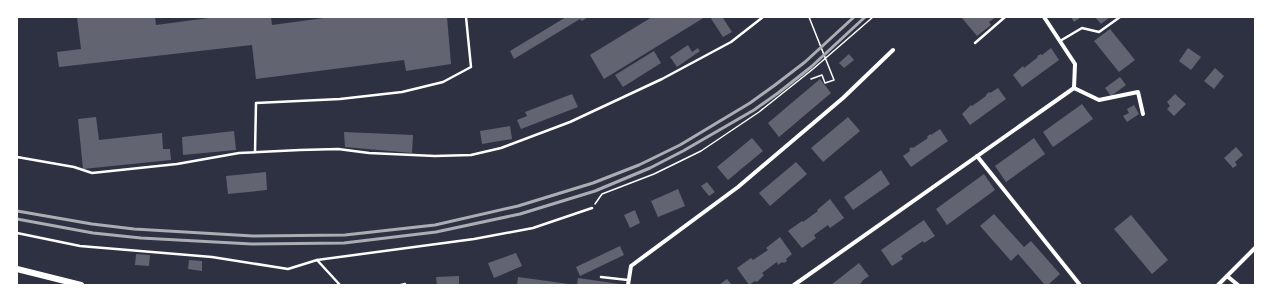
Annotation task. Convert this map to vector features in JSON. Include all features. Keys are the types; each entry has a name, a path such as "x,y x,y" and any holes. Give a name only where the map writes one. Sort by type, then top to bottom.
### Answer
{"street":[{"path":"1044,17 1075,64 1074,88"},
{"path":"629,283 630,266 738,187 843,98 893,50"},
{"path":"1074,88 1099,100 1138,92 1143,114"},
{"path":"794,285 1074,88"},
{"path":"977,156 1080,285"},
{"path":"1218,285 1255,248"},
{"path":"17,269 81,285"},
{"path":"1227,276 1238,285"}],"lane":[{"path":"254,152 256,103 340,99 402,92 443,82 471,67 466,17"},
{"path":"17,157 74,167 92,173 177,164 239,153 254,152 338,149 368,153 435,156 471,155 501,148 570,122 662,79 731,42 763,17"},
{"path":"975,43 1006,17"},
{"path":"1060,41 1082,28 1099,32 1120,17"},
{"path":"17,233 80,246 212,257 288,269 317,260 474,239 533,228 592,208"},
{"path":"317,260 340,285"},
{"path":"601,277 629,283"},
{"path":"401,285 405,284"}],"path":[{"path":"809,17 834,80 825,83 822,75 811,79"},
{"path":"592,208 602,194 654,174 701,151 759,112 807,74 873,17"}],"building":[{"path":"77,17 155,17 156,25 216,17 271,17 272,25 331,17 447,17 451,64 406,71 404,60 256,79 252,45 59,67 57,52 81,49"},
{"path":"566,17 588,17 582,21 580,19 514,59 510,51"},
{"path":"652,17 705,17 604,79 590,55"},
{"path":"710,17 726,17 723,18 732,32 723,37"},
{"path":"996,17 989,22 991,25 977,36 962,18"},
{"path":"1071,17 1081,17 1074,22"},
{"path":"1095,17 1110,17 1101,24"},
{"path":"1110,29 1135,60 1119,72 1094,41"},
{"path":"688,45 692,52 698,48 700,51 677,67 670,57"},
{"path":"1051,48 1059,60 1022,87 1013,75 1023,66 1024,68 1038,57 1037,56 1042,55"},
{"path":"1188,48 1201,57 1191,70 1179,61"},
{"path":"654,51 661,63 623,87 615,75"},
{"path":"849,54 854,60 844,68 839,63"},
{"path":"1215,68 1224,76 1214,89 1204,81"},
{"path":"1120,77 1126,85 1111,96 1105,88"},
{"path":"820,79 831,93 779,137 768,123"},
{"path":"998,88 1006,99 970,125 962,114 971,105 972,106 986,96 989,92 990,93"},
{"path":"572,94 578,107 521,129 517,120 527,116 525,112"},
{"path":"1175,94 1186,104 1174,116 1167,109 1170,106 1167,102"},
{"path":"1082,104 1093,119 1053,147 1043,132"},
{"path":"1134,105 1139,114 1127,122 1123,116 1129,113 1127,109"},
{"path":"96,117 99,140 162,133 163,149 170,149 171,160 83,169 78,119"},
{"path":"848,117 860,131 823,162 811,148"},
{"path":"510,126 512,139 482,144 480,131"},
{"path":"940,129 948,141 911,167 903,156 910,151 909,149 912,147 913,148 928,138 927,137 930,134 931,135"},
{"path":"234,131 236,150 183,155 182,137"},
{"path":"344,132 413,135 412,153 345,147"},
{"path":"752,138 763,151 728,180 717,167"},
{"path":"1034,138 1045,154 1006,182 995,166"},
{"path":"1236,147 1243,155 1235,162 1237,165 1233,168 1224,158"},
{"path":"796,162 807,174 770,206 759,193"},
{"path":"881,170 890,184 853,210 844,197"},
{"path":"266,172 267,190 228,194 226,176"},
{"path":"984,174 995,190 947,225 936,209"},
{"path":"707,182 715,192 709,196 701,186"},
{"path":"678,189 685,206 658,217 651,201"},
{"path":"830,199 844,218 830,228 828,225 814,235 816,238 802,248 788,231 818,211 817,210"},
{"path":"635,210 640,223 630,228 624,215"},
{"path":"994,214 1024,247 1031,241 1060,274 1048,285 1045,285 1018,254 1011,261 980,226"},
{"path":"1131,215 1168,260 1152,274 1114,229"},
{"path":"924,220 935,236 924,243 923,241 901,256 903,259 892,266 881,250"},
{"path":"780,237 792,254 786,259 787,261 778,265 777,262 762,273 764,275 757,282 755,281 749,285 737,268 751,258 753,260 768,250 766,248"},
{"path":"620,246 624,255 580,276 576,267"},
{"path":"516,253 522,266 494,278 488,263"},
{"path":"136,254 150,255 149,266 135,265"},
{"path":"189,260 202,261 202,271 188,269"},
{"path":"859,263 869,276 859,285 831,285"},
{"path":"459,276 459,284 437,285 436,277"},
{"path":"518,277 569,284 569,285 517,285"},
{"path":"578,278 620,284 620,285 577,285"},
{"path":"727,279 732,285 719,285"}],"railway":[{"path":"17,211 92,224 134,229 253,236 345,235 435,225 518,206 593,183 639,165 680,145 750,103 775,85 805,62 854,17"},
{"path":"17,219 93,233 141,238 252,244 344,243 436,232 520,214 595,191 650,168 683,151 754,110 778,93 811,67 865,17"}]}
